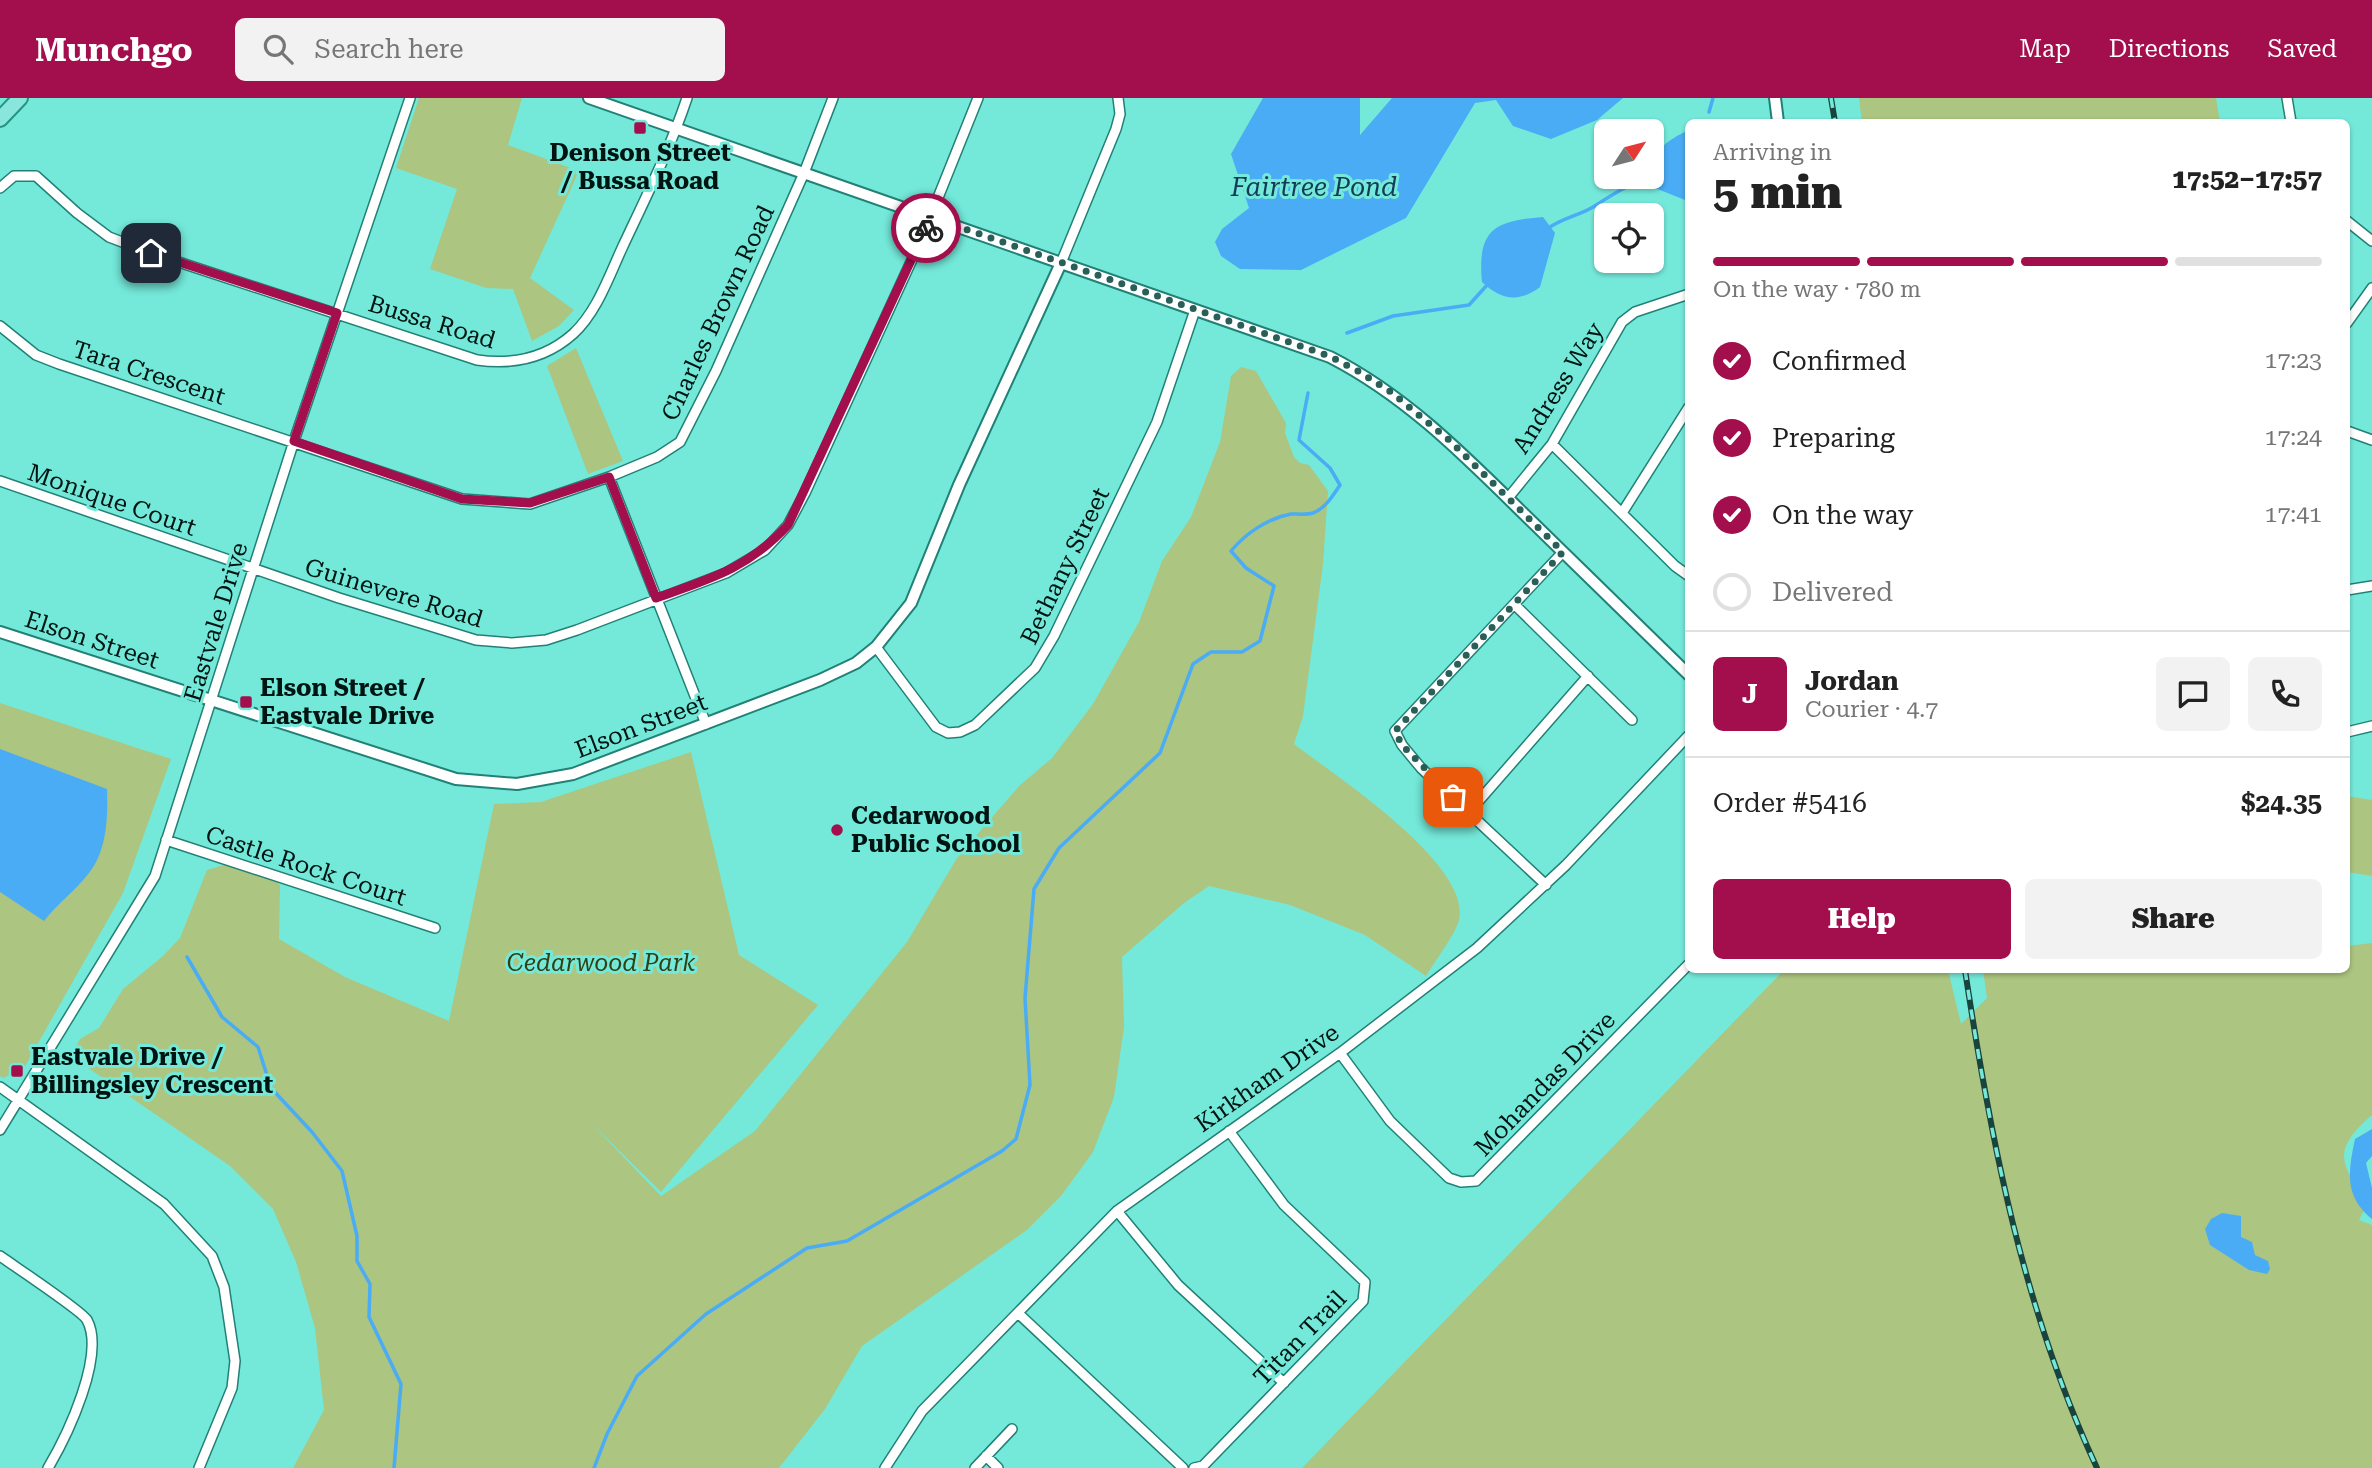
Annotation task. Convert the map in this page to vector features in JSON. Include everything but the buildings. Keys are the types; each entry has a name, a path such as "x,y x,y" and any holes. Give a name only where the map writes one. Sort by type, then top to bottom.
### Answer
{"main road":[{"path":"0,118 20,98"}],"street":[{"name":"Eastvale Drive","path":"0,1130 155,876 252,569 410,98"},
{"path":"589,98 1329,356 1358,371 1418,413 1685,672"},
{"name":"Bussa Road","path":"337,313 489,362 523,360 555,347 574,333 595,306 677,129 687,98"},
{"name":"Charles Brown Road","path":"294,441 462,499 530,503 609,477 657,457 680,442 716,372 804,173 834,98"},
{"name":"Guinevere Road","path":"252,569 476,640 512,643 546,640 726,573 765,550 788,525 931,217 978,98"},
{"path":"1061,263 1116,130 1120,114 1118,98"},
{"path":"1775,98 1778,119"},
{"path":"2287,98 2290,119"},
{"path":"0,188 14,176 36,176 77,213 109,237 176,263 337,313"},
{"path":"2350,223 2372,241"},
{"name":"Elson Street","path":"0,632 435,774 486,784 527,783 573,774 820,681 856,663 876,648 911,603 960,485 1061,263"},
{"path":"2350,319 2372,288"},
{"name":"Andress Way","path":"1508,498 1552,444 1622,322 1635,313 1685,295"},
{"name":"Bethany Street","path":"876,648 936,727 948,733 960,732 975,725 1035,668 1054,636 1157,422 1195,310"},
{"name":"Tara Crescent","path":"0,326 36,355 59,364 294,441"},
{"path":"1622,513 1685,413"},
{"path":"2350,432 2372,440"},
{"path":"1552,444 1685,572"},
{"path":"609,477 706,724"},
{"name":"Monique Court","path":"0,481 252,569"},
{"path":"1546,885 1422,768 1402,745 1395,731 1563,552"},
{"path":"2350,590 2372,586"},
{"path":"1516,605 1632,720"},
{"path":"1469,812 1588,676"},
{"path":"2350,731 2372,726"},
{"name":"Kirkham Drive","path":"885,1468 922,1411 1117,1211 1340,1053 1477,948 1546,885 1685,739"},
{"name":"Castle Rock Court","path":"166,840 435,928"},
{"name":"Mohandas Drive","path":"1340,1053 1390,1121 1449,1178 1461,1182 1476,1181 1685,968"},
{"path":"0,1087 164,1204 212,1256 224,1287 234,1361 232,1388 200,1468"},
{"name":"Titan Trail","path":"1194,1468 1203,1465 1363,1301 1365,1282 1284,1205 1229,1131"},
{"path":"1117,1211 1178,1285 1284,1383"},
{"path":"0,1256 87,1319 93,1346 83,1386 48,1468"},
{"path":"1019,1314 1183,1468"},
{"path":"975,1468 1012,1429"},
{"path":"986,1457 998,1468"}],"green space":[{"path":"419,98 522,98 508,145 579,171 530,278 574,310 559,326 532,341 513,289 486,288 430,269 457,189 396,168"},
{"path":"1859,98 2216,98 2220,119 1862,119"},
{"path":"576,348 623,461 588,474 547,366"},
{"name":"Cedarwood Park","path":"1241,367 1256,371 1286,423 1285,433 1294,457 1300,463 1309,465 1328,491 1323,564 1303,716 1294,744 1396,823 1423,848 1444,873 1457,898 1459,920 1426,976 1365,935 1290,905 1209,886 1184,903 1122,957 1124,1027 1114,1097 1093,1152 1061,1196 1027,1230 862,1346 825,1409 779,1468 293,1468 324,1410 315,1328 296,1262 273,1209 230,1166 71,1056 80,1039 99,1028 123,989 180,938 207,870 237,861 269,869 280,886 279,939 345,977 449,1021 494,804 541,802 691,752 739,955 818,1005 661,1192 592,1124 661,1196 755,1131 907,942 957,858 1019,786 1052,758 1093,704 1139,622 1162,561 1191,517 1220,442 1231,376"},
{"path":"0,703 171,759 123,893 24,1068 3,1078 0,1076"},
{"path":"2350,796 2372,800 2372,876 2350,872"},
{"path":"2372,943 2372,1115 2351,1137 2344,1157 2350,1177 2368,1202 2359,1220 2372,1225 2372,1468 1302,1468 1781,973 1949,973 1961,1024 1987,998 1983,973 2350,973 2350,946"}],"water":[{"name":"Fairtree Pond","path":"1263,98 1360,98 1360,135 1392,98 1623,98 1598,119 1551,139 1513,126 1496,100 1475,103 1406,218 1301,270 1240,269 1221,256 1215,242 1222,229 1249,208 1231,154"},
{"path":"1685,132 1685,200 1658,189 1664,189 1664,146"},
{"path":"1543,217 1555,233 1540,287 1525,296 1510,297 1496,293 1482,282 1481,264 1486,239 1501,225"},
{"path":"0,749 107,789 105,833 100,855 84,879 44,921 0,892"},
{"path":"2372,1129 2372,1156 2366,1163 2372,1188 2372,1219 2352,1192 2350,1173 2355,1139"},
{"path":"2222,1213 2241,1216 2241,1237 2252,1242 2255,1255 2268,1261 2270,1269 2267,1274 2249,1270 2210,1245 2205,1229 2211,1219"}],"waterway":[{"path":"1709,112 1713,98"},
{"path":"1547,229 1623,189"},
{"path":"1347,333 1393,316 1469,305 1488,284"},
{"path":"594,1468 607,1434 637,1376 706,1314 807,1248 847,1241 1002,1151 1016,1139 1030,1085 1025,998 1034,889 1059,848 1160,753 1193,664 1211,652 1242,652 1260,641 1274,586 1246,568 1231,551 1250,533 1274,519 1318,511 1340,485 1330,468 1299,440 1308,393"},
{"path":"187,957 222,1017 258,1047 271,1088 312,1132 342,1171 357,1236 357,1261 370,1284 369,1317 401,1384 394,1468"}],"railway":[{"path":"1831,98 1834,119"},
{"path":"1965,973 1986,1098 2013,1224 2049,1347 2097,1468"}],"way so far":[{"path":"926,228 931,217 1329,356 1391,392 1418,413 1563,552 1395,731 1402,745 1422,768 1453,797"}],"place":[{"name":"Denison Street / Bussa Road","path":"640,128"},
{"name":"Elson Street / Eastvale Drive","path":"246,702"},
{"name":"Cedarwood Public School","path":"837,830"},
{"name":"Eastvale Drive / Billingsley Crescent","path":"17,1071"}],"route":[{"path":"151,253 337,313 294,441 462,499 530,503 609,477 656,598 726,573 765,550 788,525 805,494 926,228"}]}
